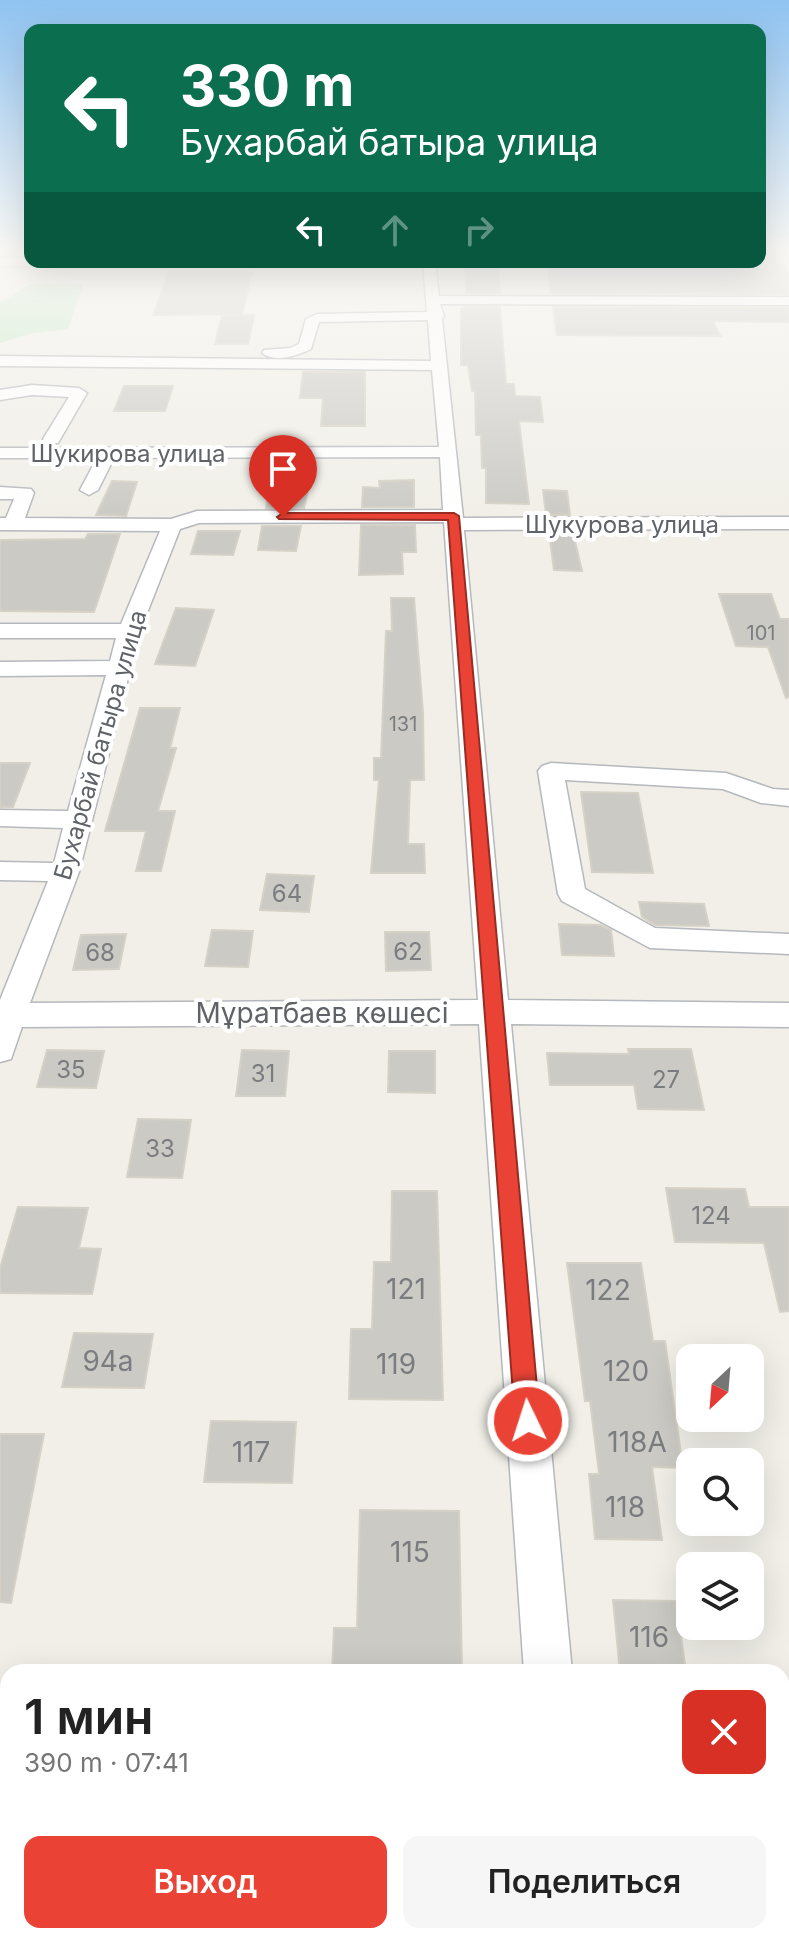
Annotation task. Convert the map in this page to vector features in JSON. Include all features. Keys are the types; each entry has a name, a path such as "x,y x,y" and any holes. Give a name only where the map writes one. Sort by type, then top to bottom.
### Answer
{"street":[{"path":"250,353 300,350 306,346 308,338"},
{"path":"439,338 547,1664"},
{"path":"0,361 441,366"},
{"path":"0,395 32,390 79,393 52,439"},
{"path":"0,439 52,439 67,453"},
{"name":"Шукирова улица","path":"0,453 448,452"},
{"path":"89,490 108,453"},
{"path":"0,493 25,493 6,524"},
{"path":"6,524 172,525 197,517 454,520"},
{"name":"Шукурова улица","path":"454,520 789,523"},
{"name":"Бухарбай батыра улица","path":"0,1050 5,1014 65,872 129,631 172,525"},
{"path":"0,631 129,631"},
{"path":"0,669 120,668"},
{"path":"789,798 770,797 726,781 551,771 572,894 650,938 789,944"},
{"path":"0,818 79,820"},
{"path":"0,871 65,872"},
{"name":"Мұратбаев көшесі","path":"5,1014 494,1012 789,1015"}],"green space":[{"path":"0,338 17,338 0,343"}],"building":[{"path":"217,338 249,338 248,344 215,344"},
{"path":"461,338 502,338 506,384 514,384 515,396 540,397 543,422 519,421 529,504 486,503 486,468 482,468 481,435 476,435 475,391 472,391 468,365 461,365"},
{"path":"303,372 365,372 365,426 321,426 323,398 300,398"},
{"path":"124,386 173,386 165,411 114,411"},
{"path":"414,480 414,507 362,507 363,487 380,488 379,481"},
{"path":"112,481 137,482 126,516 96,515"},
{"path":"270,483 309,486 304,508 266,508"},
{"path":"543,490 567,491 570,515 546,515"},
{"path":"361,525 415,525 416,552 402,552 403,574 359,575"},
{"path":"262,526 301,526 296,551 258,550"},
{"path":"198,531 240,531 233,555 191,554"},
{"path":"549,533 573,533 582,571 554,570"},
{"path":"88,534 120,534 94,612 0,611 0,540 85,539"},
{"path":"719,594 771,594 780,619 789,619 789,697 786,698 768,647 736,646"},
{"path":"391,598 414,598 423,713 424,780 410,780 408,844 424,844 425,873 371,873 379,780 374,780 374,758 381,758 386,631 392,631"},
{"path":"176,608 214,610 195,666 155,664"},
{"path":"140,708 180,708 170,748 176,748 158,811 175,811 161,871 136,871 146,831 105,831"},
{"path":"0,763 30,763 13,807 0,807"},
{"path":"581,792 638,793 653,873 592,872"},
{"path":"267,874 314,876 309,912 260,910"},
{"path":"639,902 704,904 709,926 655,925 642,917"},
{"path":"559,924 600,925 611,930 614,956 562,955"},
{"path":"212,930 253,931 248,967 205,966"},
{"path":"385,932 429,932 431,970 386,971"},
{"path":"126,934 119,969 73,970 81,935"},
{"path":"628,1049 691,1049 704,1110 638,1109 634,1085 550,1085 547,1053 629,1054"},
{"path":"47,1050 104,1051 96,1088 37,1087"},
{"path":"242,1050 289,1051 285,1096 236,1096"},
{"path":"389,1051 435,1051 435,1093 388,1092"},
{"path":"138,1119 191,1120 182,1178 127,1177"},
{"path":"666,1188 745,1189 749,1207 789,1207 789,1311 780,1312 764,1243 675,1242"},
{"path":"392,1191 437,1191 443,1400 349,1399 351,1329 372,1329 374,1262 391,1262"},
{"path":"18,1207 88,1208 79,1248 101,1249 92,1294 0,1293 0,1268"},
{"path":"567,1263 641,1263 653,1341 665,1341 680,1448 676,1448 676,1468 652,1467 662,1540 595,1539 589,1474 599,1474 590,1401 585,1401"},
{"path":"74,1333 153,1334 144,1388 62,1387"},
{"path":"211,1421 296,1422 292,1483 204,1482"},
{"path":"0,1434 44,1434 11,1603 0,1602"},
{"path":"360,1510 459,1511 462,1664 332,1664 334,1628 357,1628"},
{"path":"613,1600 676,1601 676,1640 681,1640 685,1664 619,1664"}],"route":[{"path":"283,517 454,516 528,1421"}]}
